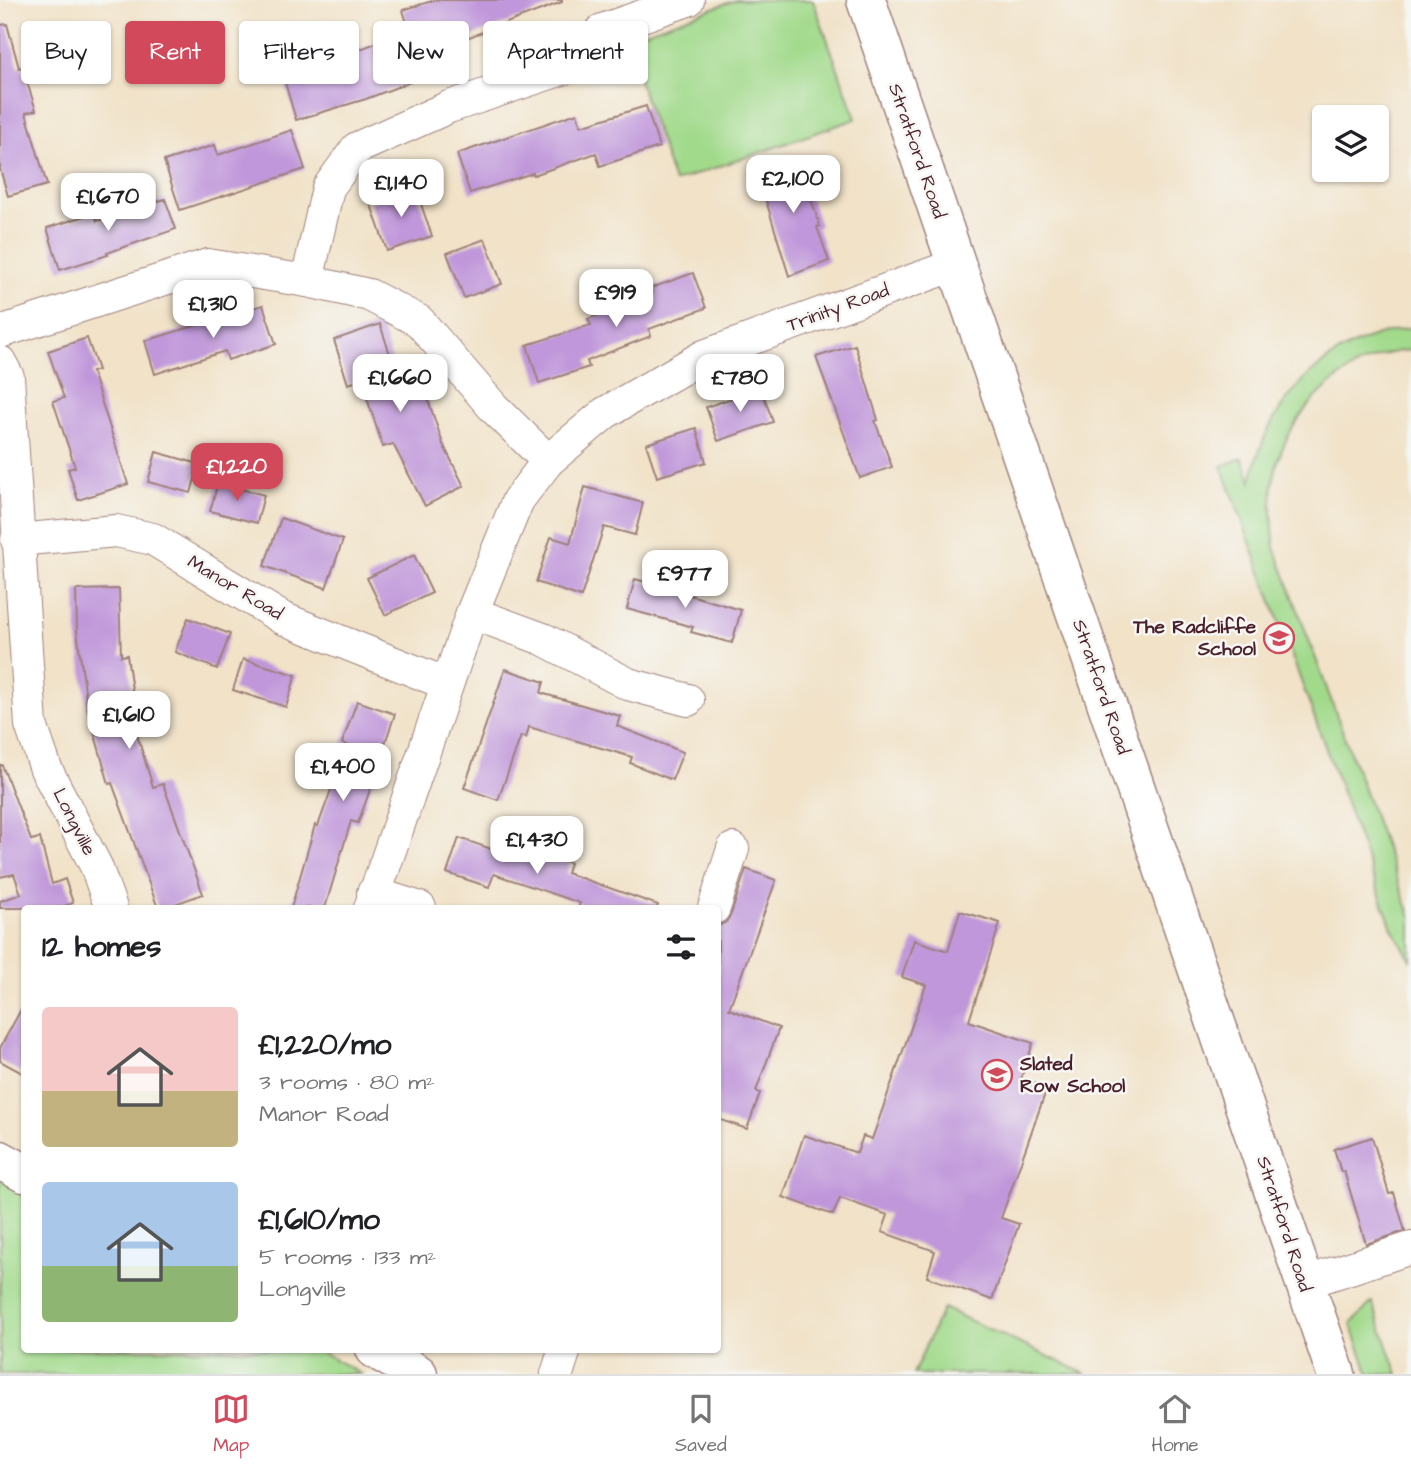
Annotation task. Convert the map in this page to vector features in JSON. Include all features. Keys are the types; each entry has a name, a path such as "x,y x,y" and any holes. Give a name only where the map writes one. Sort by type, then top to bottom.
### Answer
{"street":[{"path":"307,281 328,188 357,148 608,41 688,0"},
{"name":"Stratford Road","path":"866,0 1336,1374"},
{"path":"0,332 208,265 307,281 369,295 419,321 494,408 548,461"},
{"name":"Trinity Road","path":"399,905 371,901 471,613 518,499 548,461 604,414 705,356 955,265"},
{"name":"Longville","path":"0,362 8,377 31,724 46,769 96,866 110,905"},
{"name":"Manor Road","path":"17,540 116,531 153,539 282,618 447,684"},
{"path":"471,613 543,639 628,684 688,700"},
{"path":"714,905 733,849"},
{"path":"0,1160 21,1171"},
{"path":"1304,1283 1411,1248"},
{"path":"381,1353 418,1374"},
{"path":"557,1374 564,1353"}],"green space":[{"path":"736,0 813,0 856,119 674,182 640,84 648,84 648,31"},
{"path":"1411,328 1411,350 1387,354 1343,374 1307,408 1282,449 1275,472 1272,510 1275,548 1411,917 1411,960 1392,928 1222,466 1242,458 1251,481 1259,451 1271,424 1287,399 1306,378 1353,345 1381,334"},
{"path":"0,1173 21,1185 21,1353 323,1353 361,1374 0,1374"},
{"path":"1372,1302 1398,1374 1369,1374 1351,1324"},
{"path":"943,1308 1086,1374 913,1374"}],"building":[{"path":"435,0 562,0 512,21 483,21 483,32 469,37 469,21 406,21 403,10"},
{"path":"7,24 19,68 21,67 21,84 28,84 36,110 26,113 47,185 8,196 0,169 0,25"},
{"path":"373,44 373,84 405,84 296,120 285,84 359,84 359,50"},
{"path":"646,106 659,147 600,166 596,153 534,175 533,173 470,193 457,154 577,113 581,126"},
{"path":"292,130 305,169 180,210 164,161 215,145 218,155"},
{"path":"799,157 809,200 811,199 820,226 817,227 829,261 789,276 756,168"},
{"path":"415,187 432,236 387,251 370,202"},
{"path":"165,199 176,229 60,270 47,228 94,213 97,221"},
{"path":"485,239 502,284 464,298 447,253"},
{"path":"693,273 706,308 649,329 651,336 587,361 589,367 539,383 527,345 591,325 588,319 653,294 651,288"},
{"path":"263,305 276,344 228,360 225,351 155,374 145,341"},
{"path":"380,324 401,388 422,382 443,444 464,486 425,506 393,444 383,447 361,380 348,384 334,340"},
{"path":"87,338 98,370 92,372 128,484 78,500 68,469 75,467 53,401 64,398 48,351"},
{"path":"855,345 878,420 875,421 892,467 860,478 816,357"},
{"path":"761,388 773,422 718,441 706,407"},
{"path":"696,428 706,462 657,477 646,444"},
{"path":"156,452 199,464 191,493 148,482"},
{"path":"218,483 264,495 257,523 210,511"},
{"path":"585,487 643,503 635,535 604,527 581,597 536,582 551,537 570,543"},
{"path":"281,518 343,540 326,588 264,566"},
{"path":"414,555 432,593 385,615 367,578"},
{"path":"635,579 741,610 732,643 691,632 693,627 627,609"},
{"path":"119,589 121,656 127,655 134,704 128,705 153,787 163,784 203,894 172,905 157,905 112,783 109,784 87,707 77,631 76,590"},
{"path":"188,618 230,634 217,669 175,652"},
{"path":"243,659 296,675 286,707 233,690"},
{"path":"505,669 544,682 541,693 620,716 617,726 683,752 672,780 630,763 632,757 529,727 526,738 521,736 498,800 464,788"},
{"path":"357,701 395,714 358,823 351,821 326,905 292,905 315,825 318,826 347,745 342,743"},
{"path":"2,765 31,840 40,838 52,884 65,879 73,903 0,908 0,901 21,894 14,874 0,877"},
{"path":"459,838 524,860 528,849 570,863 567,873 658,905 579,905 580,903 494,874 489,887 447,873"},
{"path":"746,869 776,880 729,1009 779,1028 756,1091 760,1093 747,1129 721,1120 721,924 731,914"},
{"path":"960,911 1000,923 969,1021 1033,1043 1021,1079 1047,1088 1001,1218 1019,1224 992,1300 927,1277 935,1251 882,1232 888,1215 840,1198 833,1215 783,1197 804,1135 857,1153 863,1136 872,1139 926,985 902,977 914,940 948,951"},
{"path":"21,1010 21,1072 0,1061 0,1048"},
{"path":"1372,1137 1389,1194 1394,1193 1405,1231 1366,1244 1344,1171 1341,1172 1334,1149"}],"place":[{"name":"The Radcliffe School","path":"1279,638"},
{"name":"Slated Row School","path":"997,1075"}]}
